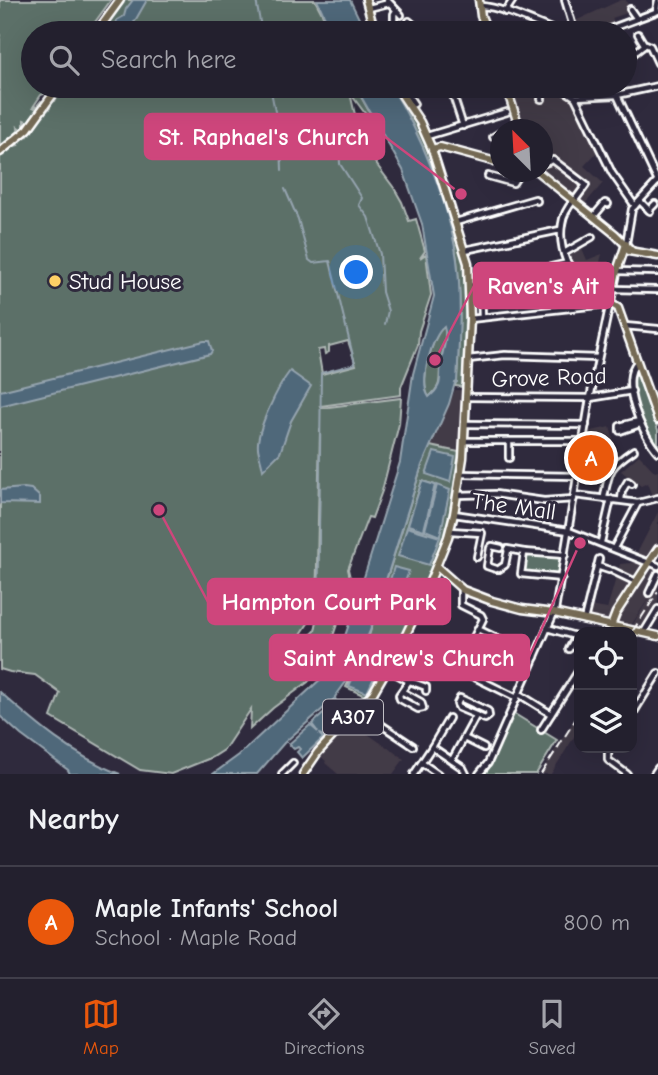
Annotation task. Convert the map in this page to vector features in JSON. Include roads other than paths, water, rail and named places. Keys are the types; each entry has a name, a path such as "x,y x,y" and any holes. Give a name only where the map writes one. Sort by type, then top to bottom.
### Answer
{"main road":[{"path":"105,21 120,0"},
{"path":"366,0 372,21"},
{"path":"0,152 28,129 50,98"},
{"name":"A307","path":"303,774 318,752 373,693 388,669 437,568 450,531 457,495 466,424 470,286 465,250 432,149 406,98"},
{"path":"509,98 514,119"},
{"path":"432,149 440,147 490,160"},
{"path":"550,182 575,200 632,251 658,256"},
{"path":"622,241 610,303 617,306 658,420"},
{"path":"437,568 473,595 507,606 554,613 608,627 658,549"},
{"path":"637,632 658,636"}],"street":[{"path":"505,12 513,0"},
{"path":"565,0 571,21"},
{"path":"632,21 657,11 658,1"},
{"path":"369,8 388,2 399,13 394,14 394,21"},
{"path":"479,5 529,21"},
{"path":"630,9 637,19"},
{"path":"638,34 656,52 658,63"},
{"path":"637,51 646,44"},
{"path":"637,91 658,86"},
{"path":"408,98 411,105"},
{"path":"454,98 463,126"},
{"path":"575,98 617,182 635,206"},
{"path":"618,98 658,182 635,206 622,241"},
{"path":"427,136 507,112"},
{"path":"480,774 488,763 554,613 597,358 610,303 602,301 581,285 564,253 561,230 564,215 586,187 553,160"},
{"path":"456,222 535,199 537,201"},
{"path":"640,201 650,211 655,204"},
{"path":"593,216 608,204"},
{"path":"465,250 561,230"},
{"path":"564,253 592,237"},
{"path":"470,286 568,263"},
{"path":"617,271 658,272"},
{"path":"530,272 533,287"},
{"path":"481,283 482,317"},
{"path":"524,289 541,285"},
{"path":"613,289 658,290"},
{"path":"470,319 598,305 602,301"},
{"path":"625,326 658,330"},
{"path":"468,359 505,355 597,358"},
{"path":"637,362 633,367 632,391 639,422 658,452"},
{"name":"Grove Road","path":"467,397 590,398 632,391"},
{"path":"466,424 586,425"},
{"path":"464,440 583,441"},
{"path":"509,441 509,458"},
{"path":"604,498 607,480 614,464 634,450"},
{"path":"460,474 578,475"},
{"path":"621,500 622,491 628,481 632,484"},
{"path":"457,495 495,494 544,500 604,498 638,503 658,498"},
{"path":"601,542 611,499"},
{"path":"614,548 638,503"},
{"name":"The Mall","path":"454,514 569,531 658,566"},
{"path":"450,531 482,533 477,557"},
{"path":"504,549 505,565 497,569 487,566 492,546 565,555"},
{"path":"524,552 521,574 562,578"},
{"path":"584,620 598,559"},
{"path":"597,566 636,582"},
{"path":"649,593 658,574"},
{"path":"461,588 461,605 481,615 483,619 458,669 551,714"},
{"path":"644,633 655,621 658,609"},
{"path":"547,628 574,635"},
{"path":"478,629 535,657"},
{"path":"569,649 574,642"},
{"path":"468,649 498,663"},
{"path":"388,669 426,687 426,691"},
{"path":"637,707 658,673"},
{"path":"541,730 574,678"},
{"path":"403,692 421,702 423,708 418,709 400,699 399,695 409,681"},
{"path":"464,699 488,711 490,715 485,719 476,716 459,708 459,700 464,699"},
{"path":"359,710 413,746"},
{"path":"452,760 476,716"},
{"path":"414,774 449,718"},
{"path":"466,738 484,748"},
{"path":"432,747 463,768 466,774"},
{"path":"608,753 608,760 627,774"},
{"path":"422,762 438,774"},
{"path":"282,774 293,763"},
{"path":"654,774 658,768"}],"water":[{"path":"133,0 147,0 135,21 117,21 124,16"},
{"path":"317,0 350,0 360,21 327,21"},
{"path":"362,98 398,98 423,147 441,192 459,275 457,382 422,465 370,631 351,675 335,697 336,703 347,714 324,736 319,734 323,738 302,758 297,752 300,749 294,749 289,744 310,725 318,732 312,724 333,705 333,700 284,743 257,774 213,774 239,755 326,674 341,648 400,462 413,374 434,296 422,224 403,170","holes":["444,327 445,340 439,384 429,397 425,382 428,361 435,340"]},
{"path":"209,341 212,351 210,354 0,406 0,391"},
{"path":"290,371 311,386 291,421 280,453 263,470 258,440 264,419"},
{"path":"434,452 455,457 450,482 426,474"},
{"path":"422,481 435,485 424,530 408,525"},
{"path":"437,485 450,490 440,536 425,530"},
{"path":"31,489 40,497 40,504 0,503 0,490"},
{"path":"407,527 440,537 429,565 398,556"},
{"path":"394,567 409,571 397,604 384,600"},
{"path":"364,653 382,660 367,693 349,686"},
{"path":"0,692 71,749 120,774 70,774 0,716"}],"waterway":[{"path":"256,0 260,21"},
{"path":"272,98 281,142 282,170"},
{"path":"339,143 340,164 362,198 359,205 368,217 380,254 382,292 388,311 385,324"},
{"path":"285,189 298,219 309,260 313,263 330,261 355,364 321,373 318,614"}],"railway":[{"path":"635,627 658,592"},
{"path":"541,774 574,722"}],"place":[{"name":"St. Raphael's Church","path":"461,194"},
{"name":"Stud House","path":"55,281"},
{"name":"Raven's Ait","path":"435,360"},
{"name":"Maple Infants' School","path":"591,458"},
{"name":"Hampton Court Park","path":"159,510"},
{"name":"Saint Andrew's Church","path":"580,543"}]}
